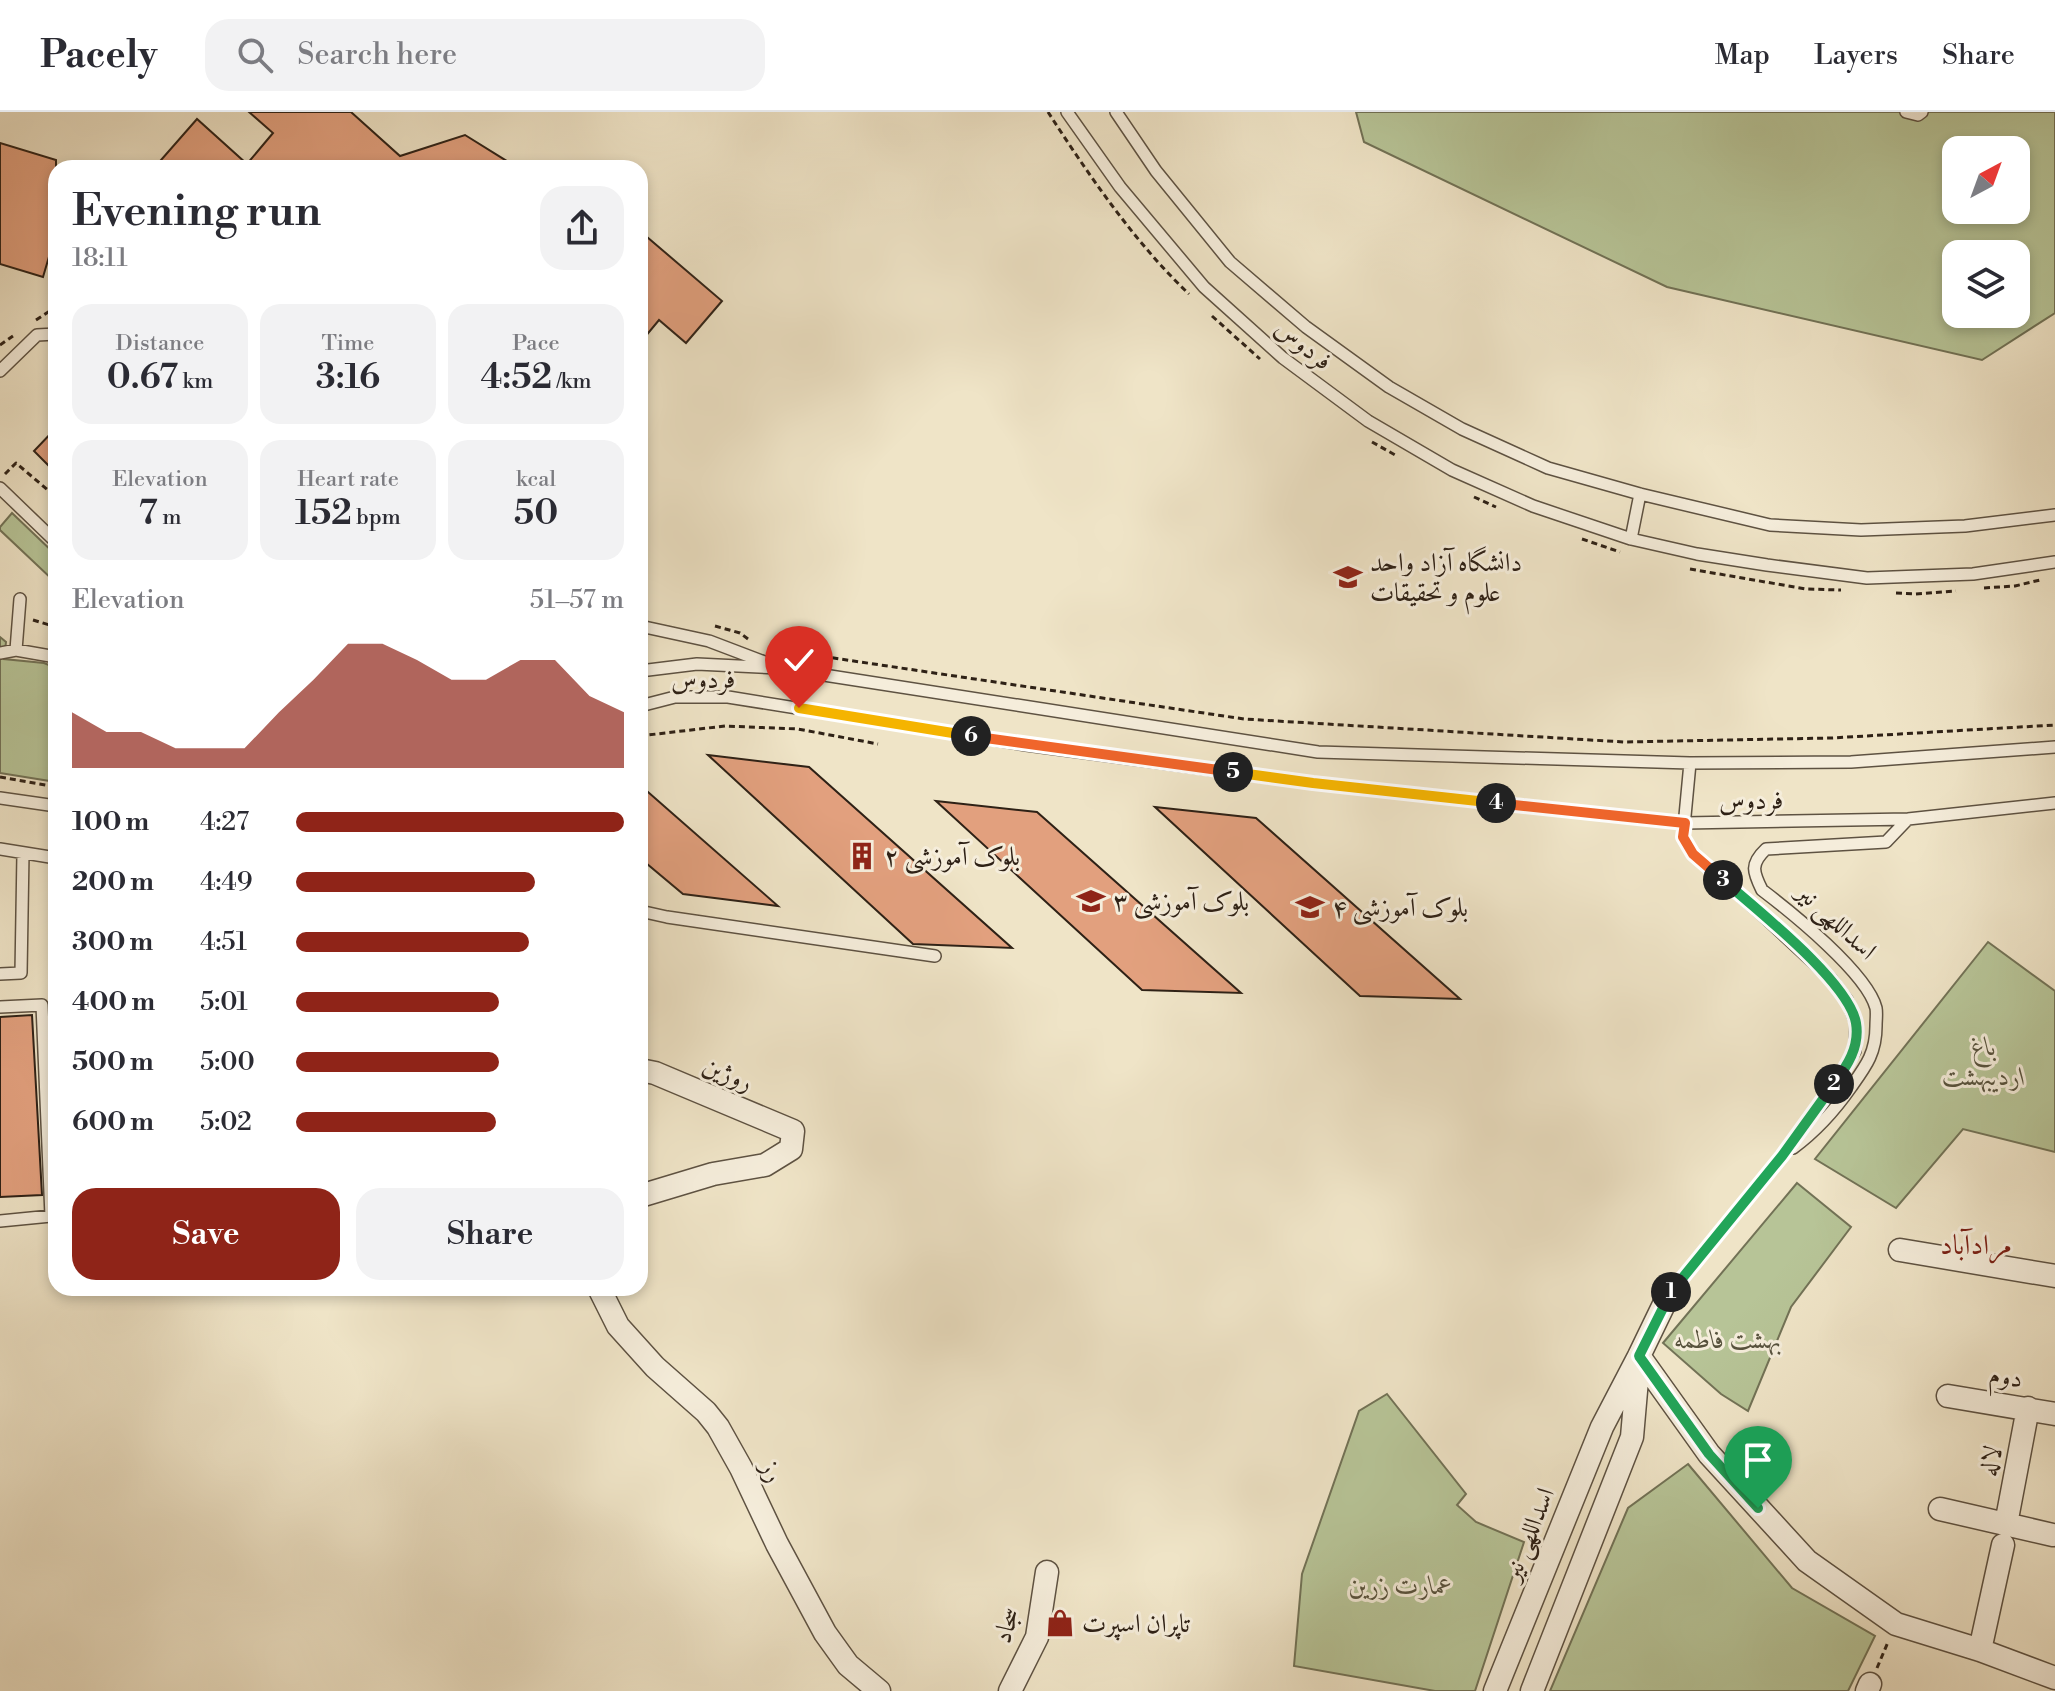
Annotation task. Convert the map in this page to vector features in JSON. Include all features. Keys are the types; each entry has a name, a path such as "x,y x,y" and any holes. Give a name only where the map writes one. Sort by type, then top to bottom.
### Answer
{"street":[{"name":"روژین","path":"648,1072 793,1131 791,1149 765,1165 713,1174 648,1192"},
{"path":"1900,1250 2055,1276"},
{"name":"رز","path":"603,1296 618,1326 655,1367 706,1412 718,1427 825,1633 848,1665 879,1691"},
{"name":"اسداللهی نیر","path":"1495,1691 1602,1427 1668,1296"},
{"name":"اسداللهی نیر","path":"1532,1691 1632,1437 1639,1356"},
{"path":"1639,1356 1709,1454 1807,1561 1896,1624 2055,1678"},
{"name":"دوم","path":"1948,1396 2055,1414"},
{"name":"لاله","path":"1980,1650 2028,1408"},
{"path":"1940,1509 2005,1535 2053,1535"},
{"name":"سجاد","path":"1010,1691 1037,1637 1047,1572"}],"lane":[{"name":"فردوس","path":"1067,112 1120,187 1204,287 1283,358 1368,421 1452,470 1533,506 1631,539 1767,565 1867,578 1973,574 2055,562"},
{"name":"فردوس","path":"1116,112 1156,171 1230,262 1306,327 1389,387 1462,429 1548,468 1770,525 1861,530 1965,526 2055,515"},
{"path":"1906,112 1918,115 1922,112"},
{"path":"0,371 37,335 48,334"},
{"path":"0,488 48,534"},
{"path":"1631,539 1640,494"},
{"path":"16,650 20,599"},
{"path":"648,628 709,641 779,668"},
{"path":"0,653 16,650 48,656"},
{"name":"فردوس","path":"648,670 697,664 779,668 1318,752 1690,763 1851,762 2055,747"},
{"name":"فردوس","path":"648,704 675,697 728,697 1026,745 1313,783 1685,823 1908,819 2055,803"},
{"path":"1685,823 1690,763"},
{"path":"0,798 48,805"},
{"name":"اسداللهی نیر","path":"1782,1156 1804,1140 1836,1108 1870,1060 1876,1039 1876,1008 1848,964 1762,890 1754,866 1757,857 1766,849 1886,842 1908,819"},
{"name":"اسداللهی نیر","path":"1668,1296 1782,1156 1855,1051 1856,1023 1847,1000 1831,979 1693,854 1683,837 1685,823"},
{"path":"0,849 48,857"},
{"path":"0,974 21,973 23,853"},
{"path":"648,913 935,956"},
{"path":"0,1007 42,1005 48,1146"},
{"path":"0,1221 48,1216"}],"path":[{"path":"0,478 16,463 48,490"},
{"path":"20,617 48,625"},
{"path":"706,625 740,633 750,640"},
{"path":"775,649 1244,719 1624,742 1831,738 2055,725"},
{"path":"648,735 725,726 798,729 878,744"},
{"path":"0,777 48,786"},
{"path":"1869,1687 1896,1624"}],"green space":[{"path":"1356,112 2055,112 2055,313 1982,360 1667,287 1364,142"},
{"path":"12,513 48,547 48,575 0,530"},
{"path":"0,637 6,642 4,659 48,665 48,781 0,773"},
{"name":"باغ اردیبهشت","path":"1988,942 2055,991 2055,1152 1963,1129 1896,1208 1815,1159"},
{"name":"بهشت فاطمه","path":"1797,1183 1851,1227 1791,1307 1748,1411 1721,1394 1663,1343"},
{"name":"عمارت زرین","path":"1387,1394 1466,1494 1457,1505 1476,1522 1524,1542 1475,1691 1435,1691 1294,1666 1302,1574 1359,1411"},
{"path":"1688,1464 1792,1588 1875,1636 1848,1691 1550,1691 1628,1508"}],"building":[{"path":"249,112 351,112 400,156 465,135 505,160 250,160 273,133"},
{"path":"197,119 243,160 161,160"},
{"path":"0,143 56,160 48,160 48,260 43,277 0,264"},
{"path":"648,238 722,301 686,343 659,320 648,333"},
{"path":"48,436 48,465 34,451"},
{"name":"بلوک آموزشی ۲","path":"708,755 809,767 1012,948 913,944"},
{"path":"648,792 778,906 683,894 648,865"},
{"name":"بلوک آموزشی ۳","path":"936,801 1037,812 1241,993 1142,990"},
{"name":"بلوک آموزشی ۴","path":"1155,807 1256,818 1460,999 1360,996"},
{"path":"32,1015 42,1195 0,1197 0,1017"}],"place":[{"name":"دانشگاه آزاد واحد علوم و تحقیقات","path":"1348,577"},
{"name":"بلوک آموزشی ۲","path":"862,856"},
{"name":"بلوک آموزشی ۳","path":"1091,901"},
{"name":"بلوک آموزشی ۴","path":"1310,907"},
{"name":"تاپران اسپرت","path":"1060,1623"}],"district":[{"name":"مرادآباد","path":"1976,1244"}],"route":[{"path":"799,708 1026,745 1313,783 1685,823 1683,837 1693,854 1831,979 1847,1000 1856,1023 1855,1051 1842,1073 1782,1156 1668,1296 1639,1356 1709,1454 1758,1508"}]}
